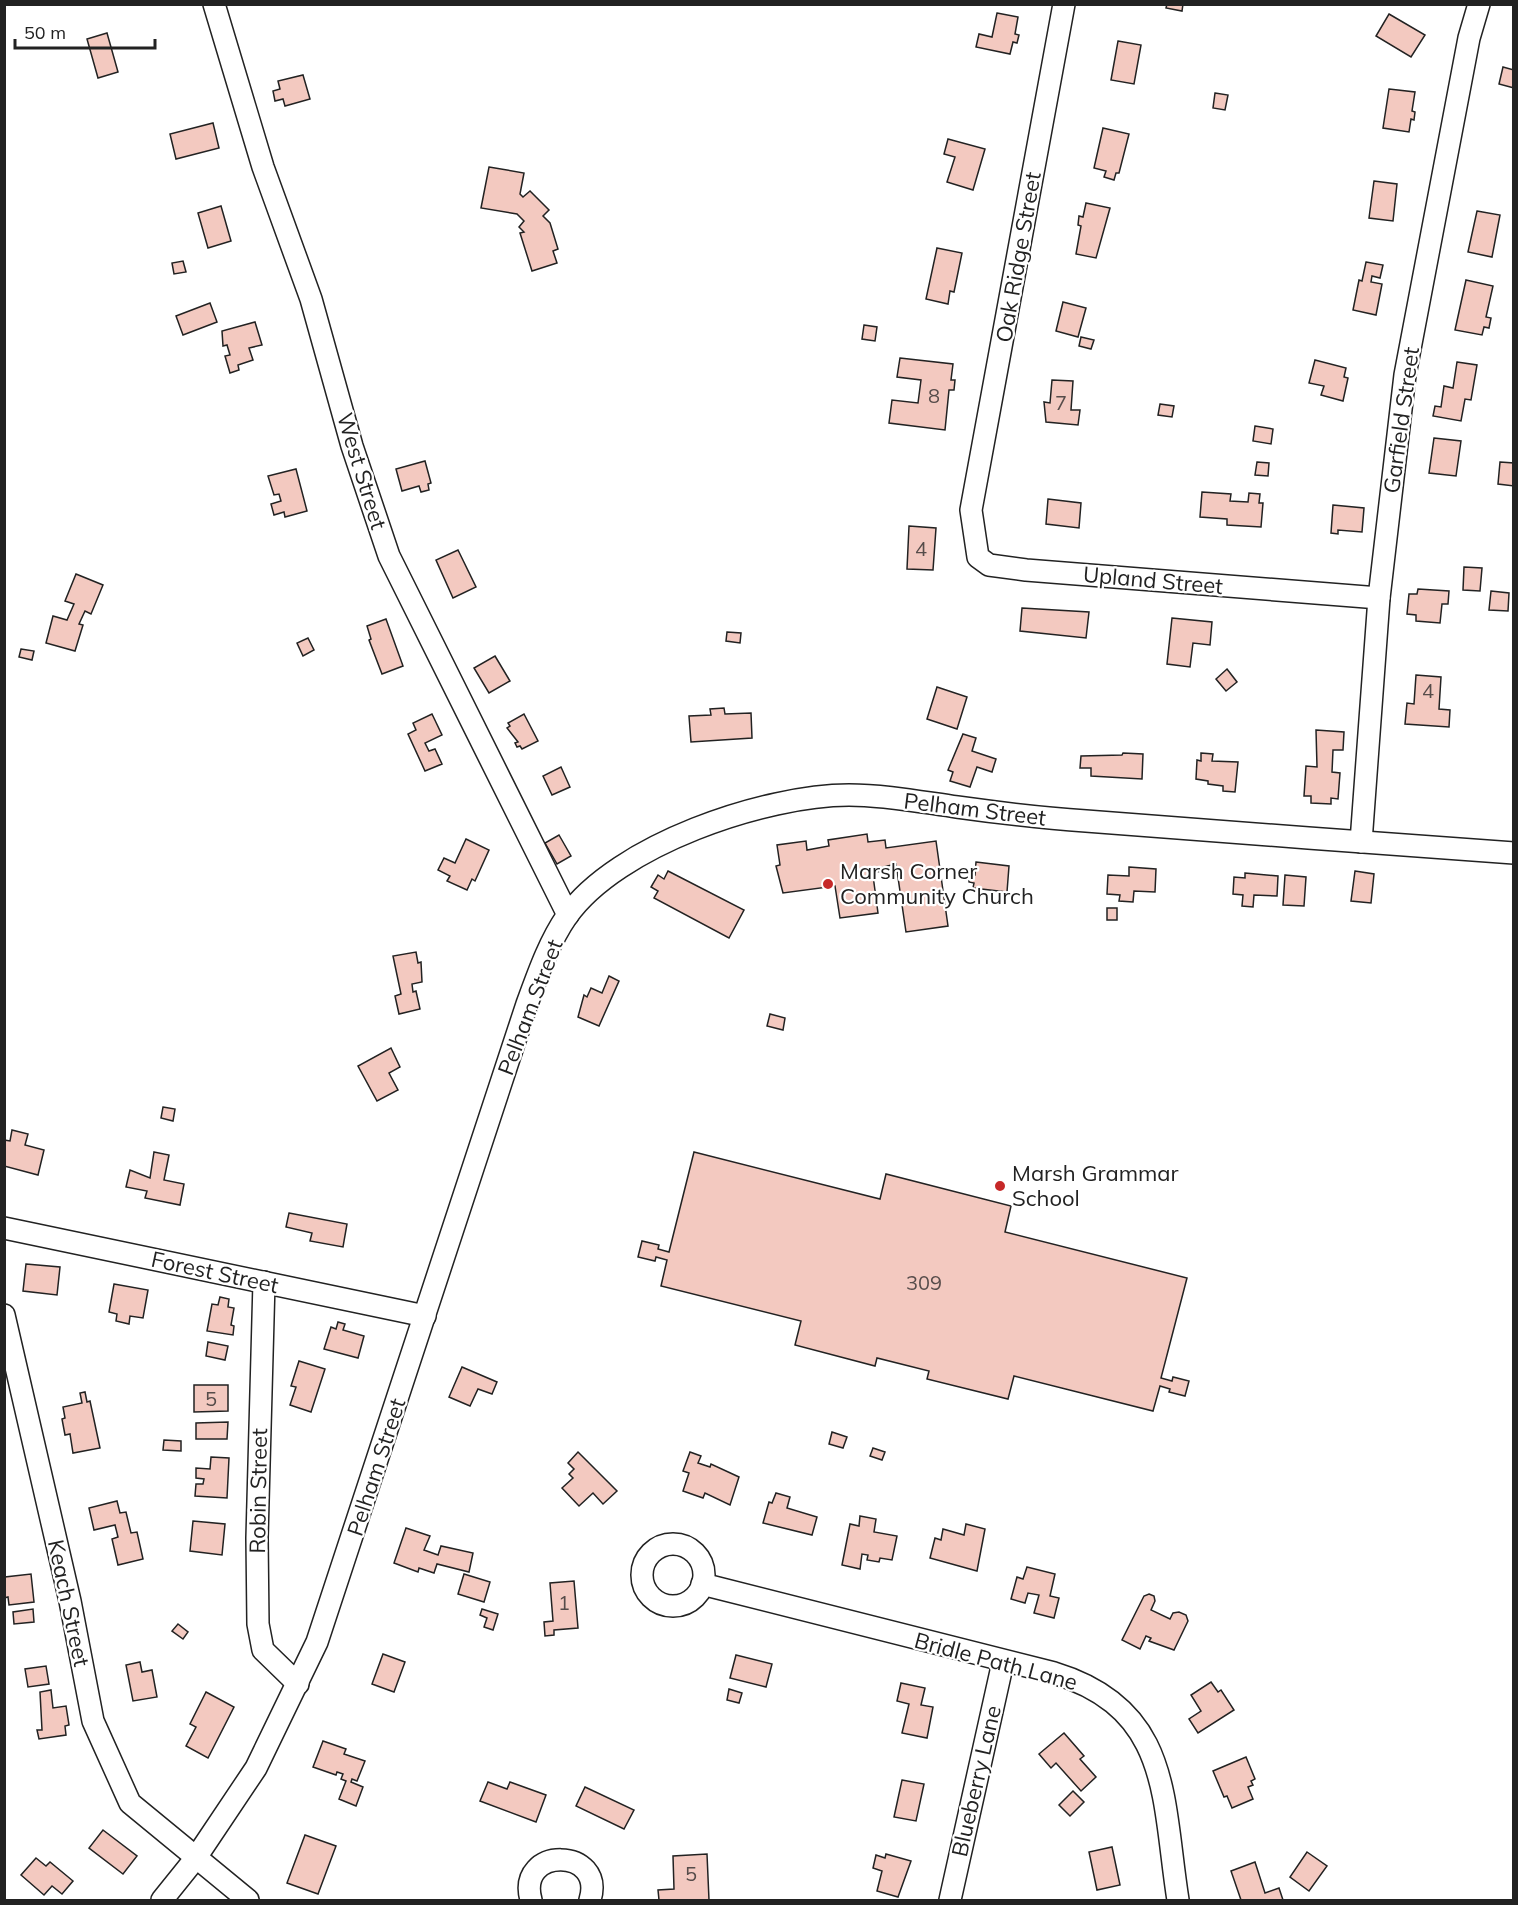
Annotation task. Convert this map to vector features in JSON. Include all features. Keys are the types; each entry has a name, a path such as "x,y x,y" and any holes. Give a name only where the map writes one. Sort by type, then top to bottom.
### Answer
{"street":[{"name":"West Street","path":"214,4 264,167 311,299 352,446 389,556 568,915"},
{"name":"Oak Ridge Street","path":"971,510 1064,4"},
{"name":"Garfield Street","path":"1361,842 1379,598 1405,375 1469,38 1479,4"},
{"name":"Upland Street","path":"971,510 978,557 989,565 1379,598"},
{"name":"Pelham Street","path":"162,1900 195,1858 256,1768 298,1684 336,1592 530,995 551,943 568,915 591,890 649,851 717,820 751,809 824,796 874,796 1025,817 1514,853"},
{"name":"Forest Street","path":"4,1228 425,1316"},
{"name":"Robin Street","path":"264,1282 257,1538 258,1631 263,1650 270,1660 298,1684"},
{"name":"Keach Street","path":"4,1316 70,1601 93,1721 130,1803 248,1900"},
{"name":"Bridle Path Lane","path":"702,1584 1078,1682 1103,1694 1130,1719 1146,1741 1157,1766 1178,1900"},
{"name":"Blueberry Lane","path":"950,1900 1003,1662"},
{"path":"531,1900 530,1883 536,1871 552,1860 564,1859 576,1863 589,1877 592,1890 590,1900"}],"building":[{"path":"1167,4 1183,4 1182,11 1166,8"},
{"path":"997,13 1018,17 1015,34 1019,35 1017,43 1013,42 1010,54 976,47 979,34 992,37"},
{"path":"1389,14 1425,35 1411,57 1376,36"},
{"path":"107,33 118,72 98,78 87,39"},
{"path":"1118,41 1141,45 1134,84 1111,80"},
{"path":"1503,67 1514,70 1514,88 1499,84"},
{"path":"303,75 310,99 285,106 283,99 275,101 273,91 280,89 278,81"},
{"path":"1389,89 1415,92 1412,111 1415,112 1414,120 1411,119 1409,132 1383,128"},
{"path":"1215,93 1228,95 1225,110 1213,108"},
{"path":"213,123 219,148 176,159 170,134"},
{"path":"1103,128 1129,134 1119,173 1116,173 1114,180 1104,177 1106,171 1094,168"},
{"path":"948,139 985,149 973,190 947,182 955,157 944,154"},
{"path":"489,167 524,173 520,194 523,197 530,191 549,210 543,216 550,223 558,249 553,251 557,263 532,271 520,233 524,232 519,227 524,221 517,214 481,208"},
{"path":"1374,181 1397,184 1393,221 1369,218"},
{"path":"1086,203 1110,208 1096,258 1076,254 1081,226 1078,225 1079,216 1083,217"},
{"path":"221,206 231,241 208,248 198,213"},
{"path":"1477,211 1500,215 1492,257 1468,252"},
{"path":"937,248 962,253 954,292 950,291 948,304 926,299"},
{"path":"183,261 186,272 174,274 172,263"},
{"path":"1366,262 1383,265 1380,278 1372,276 1371,282 1382,284 1376,315 1353,310 1359,280 1362,281"},
{"path":"1466,280 1493,286 1486,317 1491,318 1489,328 1484,327 1482,335 1455,330"},
{"path":"1063,302 1086,308 1078,337 1056,331"},
{"path":"210,303 217,322 183,335 176,316"},
{"path":"255,322 262,345 249,348 253,360 238,365 239,370 230,373 225,356 230,355 227,345 223,346 222,331"},
{"path":"864,325 877,327 875,341 862,339"},
{"path":"1081,337 1094,340 1091,349 1079,346"},
{"path":"900,358 953,364 951,380 955,380 954,390 949,390 945,430 889,423 892,400 918,403 921,380 897,377"},
{"path":"1315,360 1346,368 1344,377 1348,378 1343,401 1321,395 1324,386 1309,383"},
{"path":"1457,362 1477,365 1471,400 1465,399 1461,421 1433,416 1435,406 1441,407 1444,386 1453,388"},
{"path":"1052,380 1073,381 1071,410 1080,410 1078,425 1046,422 1044,402 1050,403"},
{"path":"1160,404 1174,406 1172,417 1158,415"},
{"path":"1255,426 1273,429 1271,444 1253,441"},
{"path":"1434,438 1461,441 1456,476 1429,473"},
{"path":"425,461 431,483 428,484 429,490 421,492 419,486 402,491 396,469"},
{"path":"1257,462 1269,463 1268,476 1255,475"},
{"path":"1500,462 1514,463 1514,486 1498,484"},
{"path":"296,469 307,511 285,517 284,512 274,515 271,504 281,501 279,494 274,495 268,476"},
{"path":"1202,492 1231,494 1230,501 1248,502 1249,493 1260,494 1259,503 1263,503 1261,527 1227,525 1227,519 1200,517"},
{"path":"1048,499 1081,503 1079,528 1046,524"},
{"path":"1333,505 1364,508 1362,532 1338,530 1338,534 1331,533"},
{"path":"909,526 936,528 933,570 907,569"},
{"path":"458,550 476,587 453,598 436,560"},
{"path":"1464,567 1482,568 1480,591 1463,590"},
{"path":"76,574 103,585 91,614 85,611 79,624 83,625 75,651 46,643 53,616 67,620 74,604 65,601"},
{"path":"1418,589 1449,591 1448,604 1442,604 1440,623 1416,621 1416,615 1407,614 1409,594 1417,594"},
{"path":"1491,591 1509,593 1508,611 1489,610"},
{"path":"1022,608 1089,612 1086,638 1020,631"},
{"path":"1172,618 1212,622 1210,645 1193,643 1190,667 1167,664"},
{"path":"386,619 403,666 382,674 369,640 371,639 367,626"},
{"path":"727,632 741,633 740,643 726,641"},
{"path":"308,638 314,650 303,656 297,643"},
{"path":"21,649 34,651 32,660 19,657"},
{"path":"495,656 510,681 489,693 474,668"},
{"path":"1227,669 1237,682 1226,691 1216,679"},
{"path":"1416,675 1441,677 1439,709 1450,710 1449,727 1405,724 1407,703 1414,704"},
{"path":"937,687 967,697 957,729 927,719"},
{"path":"724,708 725,714 751,713 752,738 691,742 689,716 711,715 710,709"},
{"path":"432,714 442,735 425,743 429,751 435,749 442,764 425,771 408,734 416,730 413,723"},
{"path":"524,714 538,741 522,749 520,746 517,747 515,743 518,742 507,728 510,726 508,723"},
{"path":"1316,730 1344,732 1343,750 1333,750 1332,772 1340,773 1338,799 1331,798 1331,804 1311,803 1311,796 1304,796 1306,766 1317,767"},
{"path":"963,734 976,738 972,751 996,759 992,772 977,767 970,787 950,781 953,772 948,770"},
{"path":"1123,753 1143,754 1142,779 1091,776 1091,768 1080,768 1081,756 1122,755"},
{"path":"1201,753 1213,754 1212,761 1238,762 1235,792 1223,791 1223,786 1208,784 1208,781 1196,779 1197,760 1201,761"},
{"path":"561,767 570,787 552,795 543,776"},
{"name":"Marsh Corner Community Church","path":"867,834 868,842 885,840 886,848 936,841 948,926 906,932 896,864 883,867 883,871 876,872 875,868 872,868 878,913 840,918 835,886 783,893 776,866 780,865 777,845 806,841 807,850 829,846 828,840"},
{"path":"559,835 571,856 557,864 545,843"},
{"path":"466,839 489,850 475,881 472,879 467,890 447,881 450,876 438,870 444,858 455,863"},
{"path":"976,862 1009,866 1007,892 973,888 974,883 969,882 969,875 975,875"},
{"path":"1129,867 1156,869 1155,892 1134,891 1133,902 1119,901 1120,895 1107,894 1108,875 1129,876"},
{"path":"668,871 744,910 729,938 654,898 658,891 651,887 658,875 664,879"},
{"path":"1355,871 1374,874 1371,903 1351,901"},
{"path":"1245,873 1278,876 1277,896 1254,895 1253,907 1242,906 1243,895 1233,894 1234,877 1245,878"},
{"path":"1285,875 1306,877 1304,906 1283,905"},
{"path":"1107,908 1117,908 1117,920 1107,920"},
{"path":"416,952 418,963 421,962 422,982 412,984 420,1009 399,1014 395,996 401,994 393,956"},
{"path":"609,976 619,981 599,1026 578,1017 584,995 587,997 591,988 602,993"},
{"path":"770,1014 785,1018 783,1030 767,1026"},
{"path":"391,1048 400,1067 389,1073 398,1090 377,1101 358,1066"},
{"path":"163,1107 175,1109 173,1121 161,1118"},
{"path":"12,1130 28,1134 25,1145 44,1150 38,1175 4,1166 4,1140 10,1141"},
{"path":"154,1152 169,1155 164,1180 184,1184 180,1205 145,1198 147,1191 126,1187 130,1170 150,1178"},
{"path":"694,1152 880,1199 886,1174 1011,1206 1005,1232 1187,1278 1161,1378 1172,1381 1173,1377 1189,1381 1185,1396 1169,1392 1170,1389 1160,1386 1153,1411 1014,1376 1008,1399 927,1379 929,1371 877,1358 875,1366 795,1345 801,1321 661,1286 667,1260 656,1257 655,1261 638,1257 642,1241 659,1245 658,1249 669,1252"},
{"path":"289,1213 347,1224 343,1247 310,1241 312,1233 286,1227"},
{"path":"26,1264 60,1267 57,1295 23,1291"},
{"path":"114,1284 148,1290 143,1318 130,1316 129,1324 116,1321 117,1314 109,1312"},
{"path":"220,1297 229,1299 228,1307 234,1308 231,1325 234,1326 233,1335 207,1331 212,1304 218,1305"},
{"path":"338,1322 345,1324 343,1330 364,1336 358,1358 324,1349 331,1327 336,1329"},
{"path":"208,1342 228,1346 225,1360 206,1356"},
{"path":"299,1361 325,1369 311,1412 290,1405 296,1387 291,1386"},
{"path":"462,1367 497,1382 492,1394 478,1389 470,1406 449,1397"},
{"path":"194,1385 228,1385 228,1411 194,1412"},
{"path":"85,1392 87,1402 90,1401 100,1448 73,1453 70,1434 65,1435 62,1419 65,1418 63,1407 82,1403 80,1393"},
{"path":"228,1422 227,1439 196,1439 196,1423"},
{"path":"832,1432 847,1437 843,1448 829,1444"},
{"path":"164,1440 181,1441 181,1451 163,1450"},
{"path":"873,1448 885,1452 882,1460 870,1456"},
{"path":"578,1452 617,1491 603,1504 593,1493 579,1506 562,1488 573,1478 569,1474 574,1469 568,1463"},
{"path":"690,1452 701,1456 698,1463 710,1467 711,1464 739,1477 730,1505 705,1493 703,1498 683,1491 689,1473 683,1471"},
{"path":"211,1457 229,1458 227,1498 195,1496 196,1484 203,1484 204,1479 196,1478 196,1468 210,1469"},
{"path":"776,1493 790,1497 787,1508 817,1517 812,1535 763,1523 769,1502 772,1503"},
{"path":"117,1501 120,1513 126,1512 131,1533 137,1532 143,1559 118,1565 112,1539 118,1537 115,1525 94,1530 89,1508"},
{"path":"860,1516 876,1519 874,1532 897,1536 892,1560 880,1558 879,1562 867,1560 868,1555 862,1554 860,1569 842,1565 850,1524 859,1526"},
{"path":"193,1521 225,1524 222,1555 190,1551"},
{"path":"966,1524 985,1529 977,1571 930,1558 935,1538 941,1540 943,1529 964,1535"},
{"path":"406,1528 430,1536 424,1550 438,1555 441,1546 473,1553 469,1572 437,1564 434,1573 419,1568 418,1572 394,1563"},
{"path":"1027,1567 1055,1574 1050,1596 1059,1598 1054,1618 1034,1613 1039,1595 1028,1593 1025,1603 1011,1599 1017,1577 1023,1579"},
{"path":"31,1574 34,1602 9,1605 8,1597 4,1598 5,1577"},
{"path":"464,1574 490,1582 484,1602 458,1594"},
{"path":"574,1581 578,1628 554,1630 554,1635 545,1636 544,1622 553,1621 550,1583"},
{"path":"1149,1594 1154,1596 1155,1601 1151,1610 1170,1619 1173,1613 1179,1612 1186,1615 1188,1621 1174,1650 1149,1641 1151,1638 1146,1636 1140,1649 1122,1640 1144,1596"},
{"path":"33,1609 34,1622 14,1624 13,1612"},
{"path":"482,1609 498,1614 493,1630 484,1627 487,1618 480,1615"},
{"path":"178,1624 188,1632 183,1639 172,1631"},
{"path":"383,1654 405,1662 394,1692 372,1684"},
{"path":"736,1655 772,1664 766,1687 730,1678"},
{"path":"140,1662 142,1672 152,1670 157,1697 133,1701 126,1665"},
{"path":"46,1666 49,1684 28,1687 25,1669"},
{"path":"1211,1682 1218,1692 1221,1690 1234,1710 1198,1733 1189,1719 1201,1711 1191,1695"},
{"path":"901,1683 925,1688 921,1705 933,1707 927,1738 902,1733 909,1704 897,1701"},
{"path":"729,1689 742,1693 739,1703 727,1700"},
{"path":"51,1690 53,1708 66,1706 69,1725 65,1726 66,1735 39,1739 37,1730 42,1730 40,1692"},
{"path":"206,1692 234,1707 208,1758 186,1746 196,1727 190,1724"},
{"path":"1064,1733 1084,1756 1080,1759 1096,1777 1081,1791 1056,1763 1051,1768 1039,1754"},
{"path":"323,1741 346,1749 344,1754 365,1761 357,1781 352,1779 351,1782 363,1787 356,1806 339,1799 346,1781 341,1779 343,1774 337,1772 336,1775 313,1767"},
{"path":"1246,1757 1255,1779 1251,1781 1253,1785 1248,1787 1253,1799 1232,1808 1227,1796 1224,1797 1213,1771"},
{"path":"902,1780 924,1784 916,1821 894,1817"},
{"path":"488,1782 507,1789 510,1782 546,1795 536,1822 480,1801"},
{"path":"585,1787 634,1810 624,1829 576,1806"},
{"path":"1073,1791 1084,1802 1070,1816 1059,1805"},
{"path":"103,1830 137,1856 123,1874 89,1848"},
{"path":"305,1835 336,1846 318,1894 287,1883"},
{"path":"1112,1847 1120,1885 1097,1890 1089,1852"},
{"path":"1307,1852 1327,1866 1309,1891 1290,1877"},
{"path":"707,1854 709,1900 659,1900 658,1890 674,1889 673,1856"},
{"path":"886,1854 911,1861 898,1897 877,1891 882,1871 873,1868 876,1855 885,1858"},
{"path":"36,1858 46,1866 50,1862 73,1881 62,1894 52,1886 44,1895 21,1875"},
{"path":"1255,1862 1265,1893 1279,1888 1283,1900 1241,1900 1231,1871"}],"place":[{"name":"Marsh Corner Community Church","path":"828,884"},
{"name":"Marsh Grammar School","path":"1000,1186"}]}
